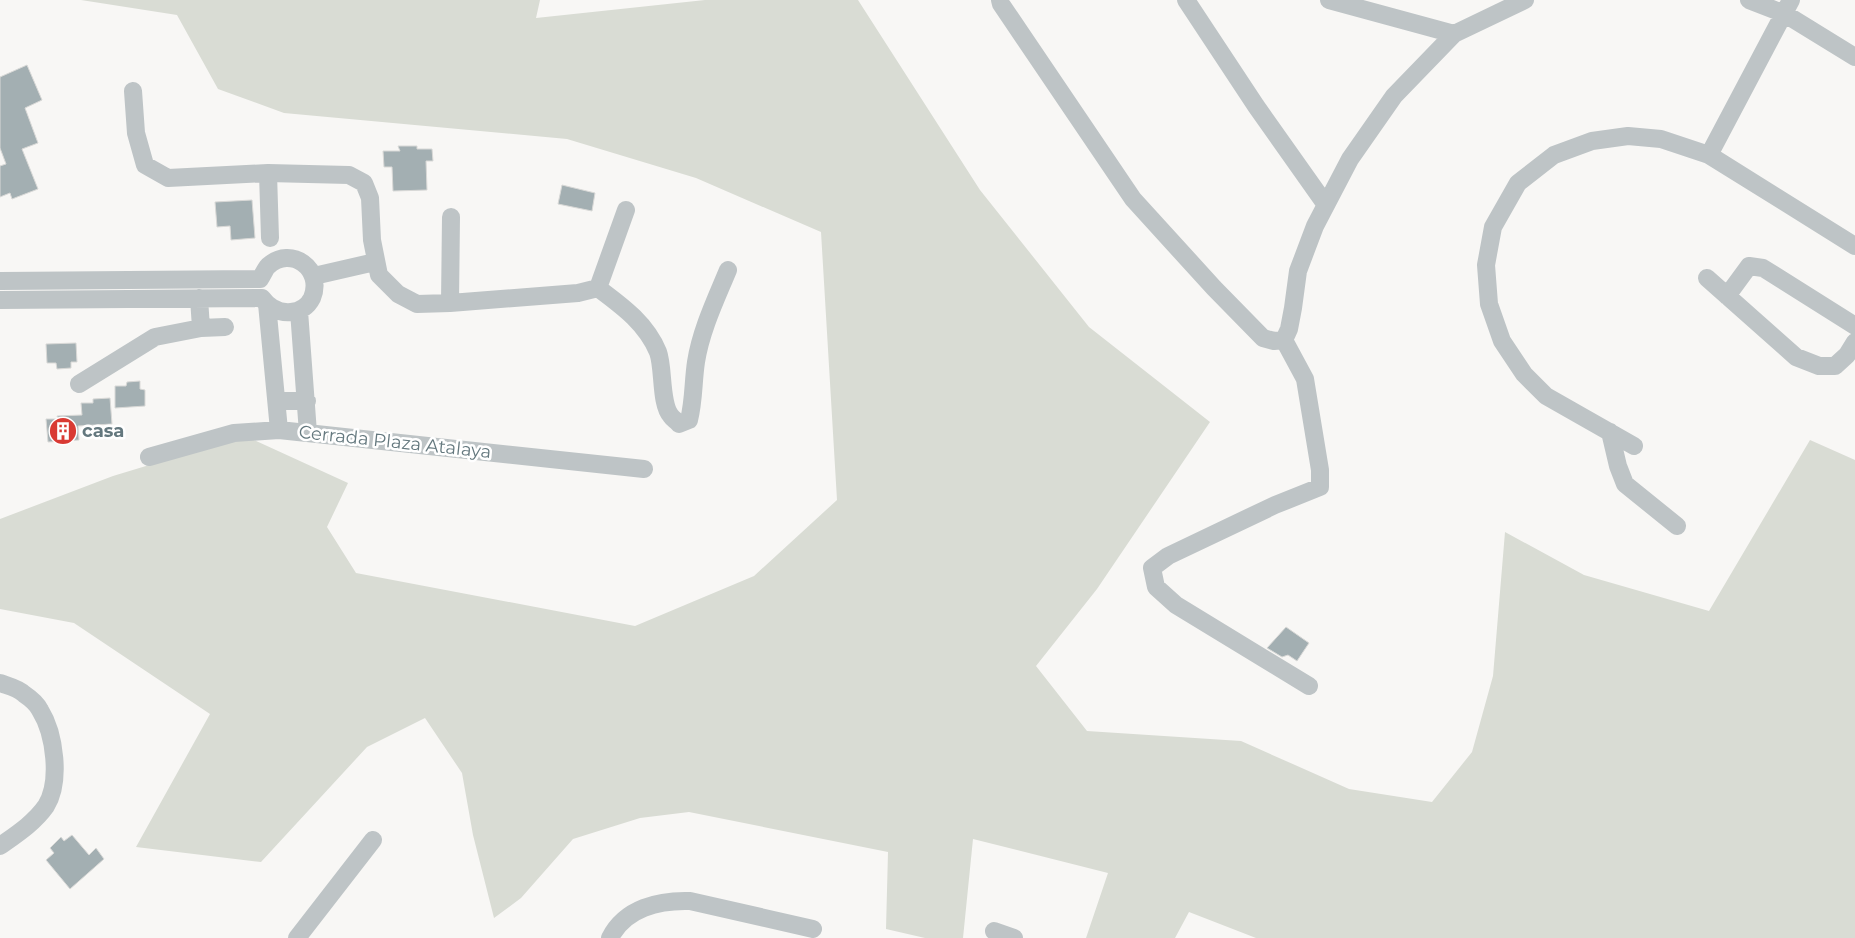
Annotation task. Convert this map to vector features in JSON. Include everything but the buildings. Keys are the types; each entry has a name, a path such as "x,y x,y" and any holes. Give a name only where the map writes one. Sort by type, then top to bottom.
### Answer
{"street":[{"path":"1000,0 1133,199 1214,288 1263,338 1274,341 1284,340"},
{"path":"1186,0 1256,106 1326,205"},
{"path":"1329,0 1360,4 1454,34"},
{"path":"1284,340 1292,315 1298,270 1315,226 1350,159 1394,96 1454,34 1525,0"},
{"path":"1749,0 1788,7 1855,57"},
{"path":"1709,155 1788,7"},
{"path":"133,90 136,133 145,165 168,178 268,173 349,175 364,183 370,198 375,262 379,275 398,294 417,304 578,293 598,288"},
{"path":"1634,446 1546,396 1524,374 1502,341 1489,304 1486,265 1493,227 1518,183 1554,155 1592,141 1628,136 1661,139 1709,155 1855,246"},
{"path":"268,173 270,238"},
{"path":"598,288 626,210"},
{"path":"450,303 451,217"},
{"path":"0,281 260,279 267,266 279,259 293,258 306,264 314,276 315,290 310,303 299,312 282,313 267,304 262,298 0,300"},
{"path":"314,276 375,262"},
{"path":"1727,296 1748,266 1763,268 1855,326"},
{"path":"598,288 625,308 645,328 658,353 669,414 679,424 690,420 694,402 698,352 706,325 728,270"},
{"path":"1707,278 1796,358 1819,366 1836,366 1848,355 1855,342"},
{"path":"199,298 201,328"},
{"path":"267,304 279,430"},
{"path":"299,312 308,433"},
{"path":"79,384 156,337 201,328 225,327"},
{"path":"1284,340 1305,380 1320,470 1320,487 1275,505 1168,556 1152,568 1156,587 1176,605 1309,686"},
{"path":"277,401 307,402"},
{"name":"Cerrada Plaza Atalaya","path":"149,457 234,433 279,430 644,469"},
{"path":"1610,432 1618,466 1625,484 1677,526"},
{"path":"0,683 23,692 40,710 50,734 56,764 54,784 46,805 29,826 0,846"},
{"path":"297,938 373,840"},
{"path":"610,938 622,922 637,910 674,900 690,901 813,930"},
{"path":"994,931 1014,938"}],"shaded area":[{"path":"81,0 540,0 536,18 705,0 858,0 980,190 1089,327 1210,422 1097,589 1036,666 1087,731 1241,741 1349,789 1432,802 1472,752 1493,676 1505,532 1584,575 1709,611 1810,440 1855,460 1855,938 1256,938 1189,912 1175,938 1086,938 1108,873 973,839 963,938 925,938 886,929 888,852 689,812 640,818 573,839 521,898 494,918 473,835 462,773 425,718 367,747 261,862 136,847 210,714 74,623 0,609 0,519 113,476 245,436 348,483 327,527 356,573 635,626 754,576 837,500 821,232 696,178 567,139 284,113 218,89 177,15"}],"place":[{"name":"casa","path":"63,431"}]}
